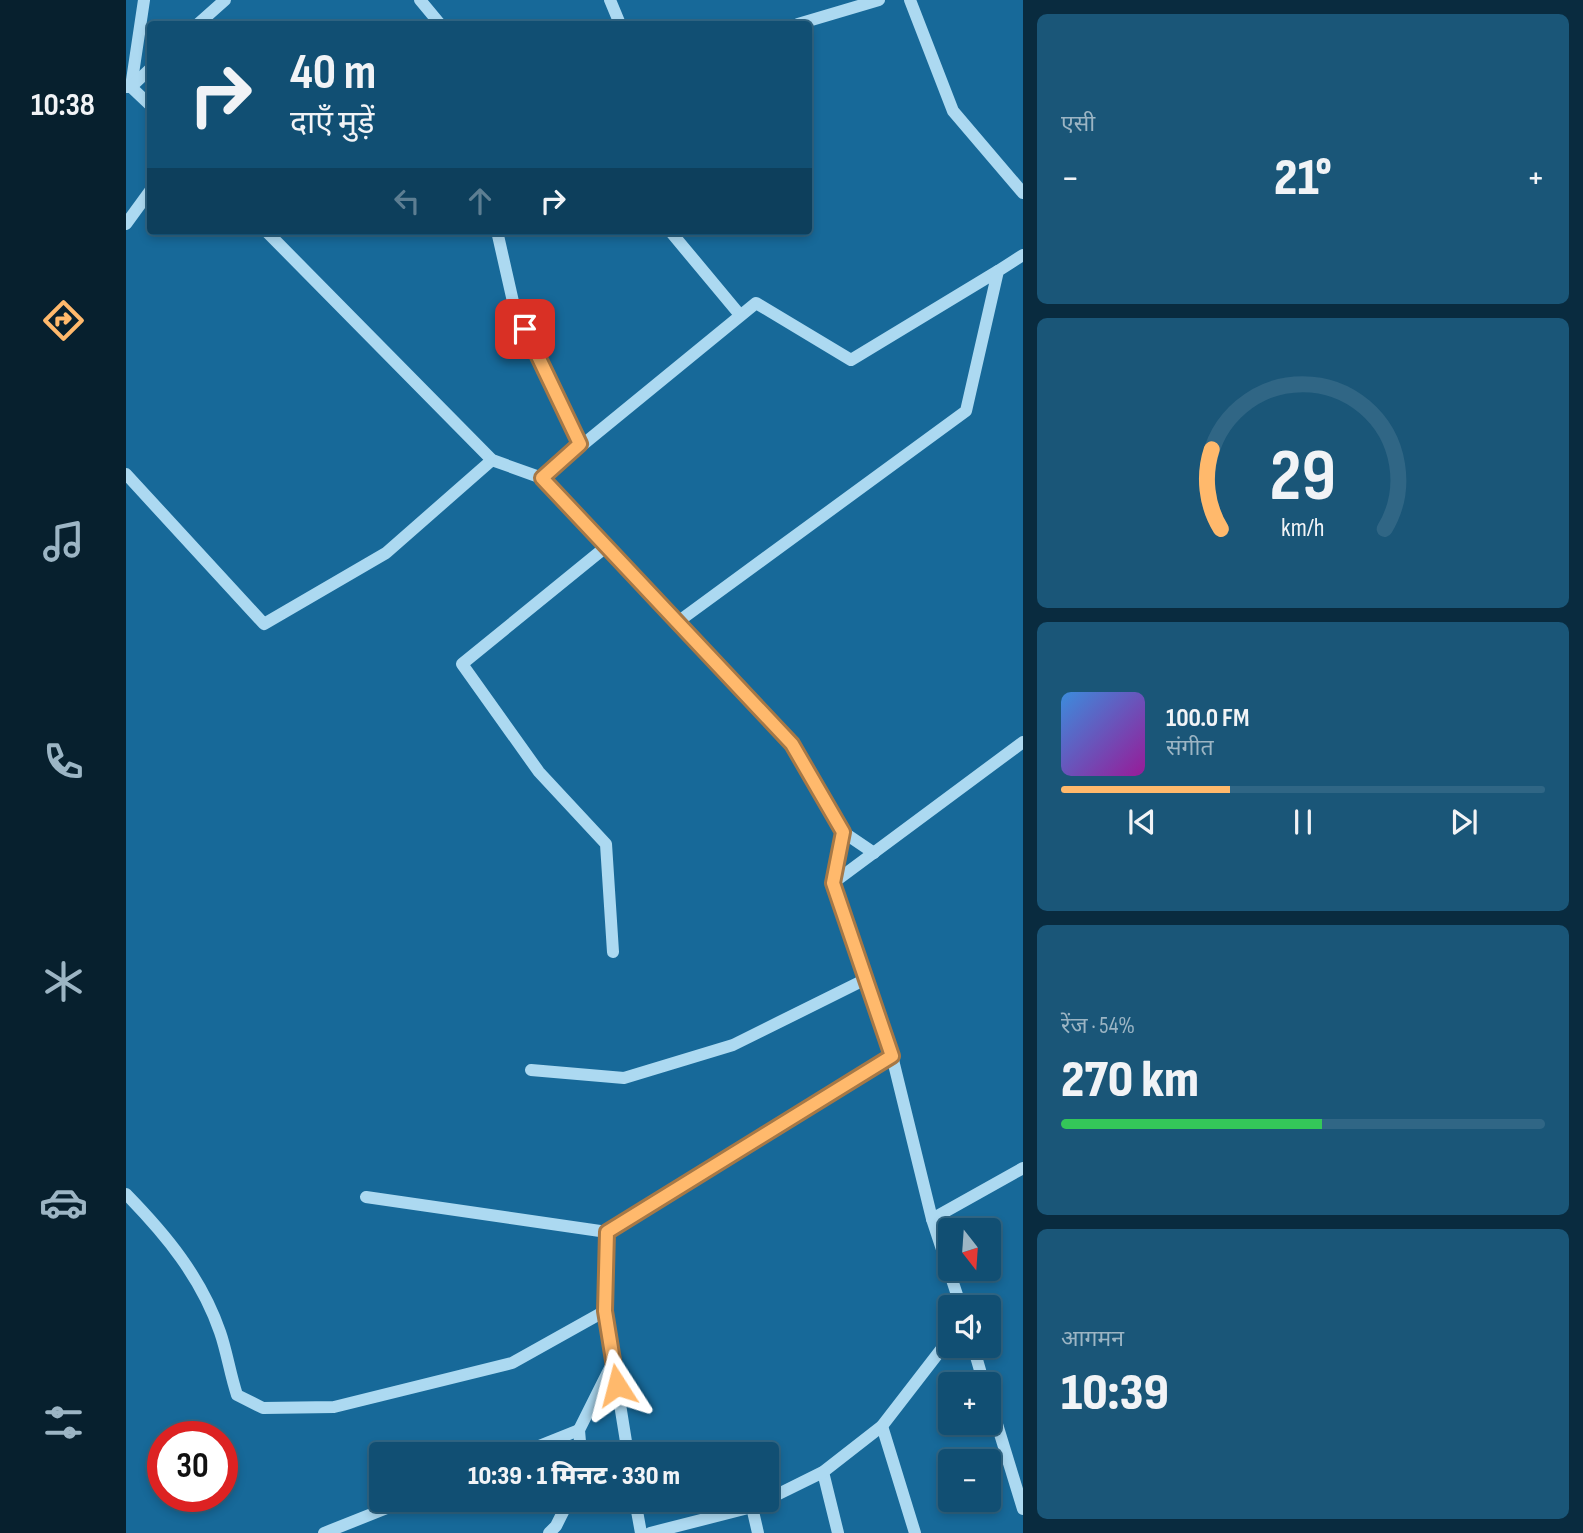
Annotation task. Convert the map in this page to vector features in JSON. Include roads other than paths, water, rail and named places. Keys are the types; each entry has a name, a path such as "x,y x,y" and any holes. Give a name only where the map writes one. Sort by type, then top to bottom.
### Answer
{"street":[{"path":"129,87 144,0"},
{"path":"201,21 225,0"},
{"path":"420,0 438,21"},
{"path":"610,0 619,21"},
{"path":"808,21 879,0"},
{"path":"910,0 953,111 1023,193"},
{"path":"129,87 147,72"},
{"path":"129,87 147,102"},
{"path":"126,224 147,195"},
{"path":"270,235 492,460 542,478 792,744 843,832 874,853"},
{"path":"498,235 514,306 580,444"},
{"path":"673,235 740,316"},
{"path":"542,478 580,444 756,303 851,360 1023,255"},
{"path":"679,621 966,411 998,271"},
{"path":"126,474 264,624 386,553 492,460"},
{"path":"607,546 462,664 539,772 606,844 613,952"},
{"path":"833,883 1023,743"},
{"path":"843,832 833,883 892,1056 932,1219 957,1295"},
{"path":"531,1070 624,1078 733,1045 866,979"},
{"path":"366,1197 607,1232 892,1056"},
{"path":"932,1219 1023,1168"},
{"path":"126,1194 176,1249 205,1292 221,1334 237,1395 263,1408 334,1407 512,1363 605,1311"},
{"path":"607,1232 605,1311 626,1442"},
{"path":"779,1494 823,1472 882,1426 938,1354"},
{"path":"580,1442 579,1430 613,1362"},
{"path":"882,1426 915,1533"},
{"path":"549,1442 579,1430"},
{"path":"1000,1435 1023,1509"},
{"path":"823,1472 838,1533"},
{"path":"324,1533 377,1512"},
{"path":"549,1533 556,1527 563,1512"},
{"path":"637,1512 641,1533"},
{"path":"650,1533 732,1512"},
{"path":"753,1512 758,1533"}]}
